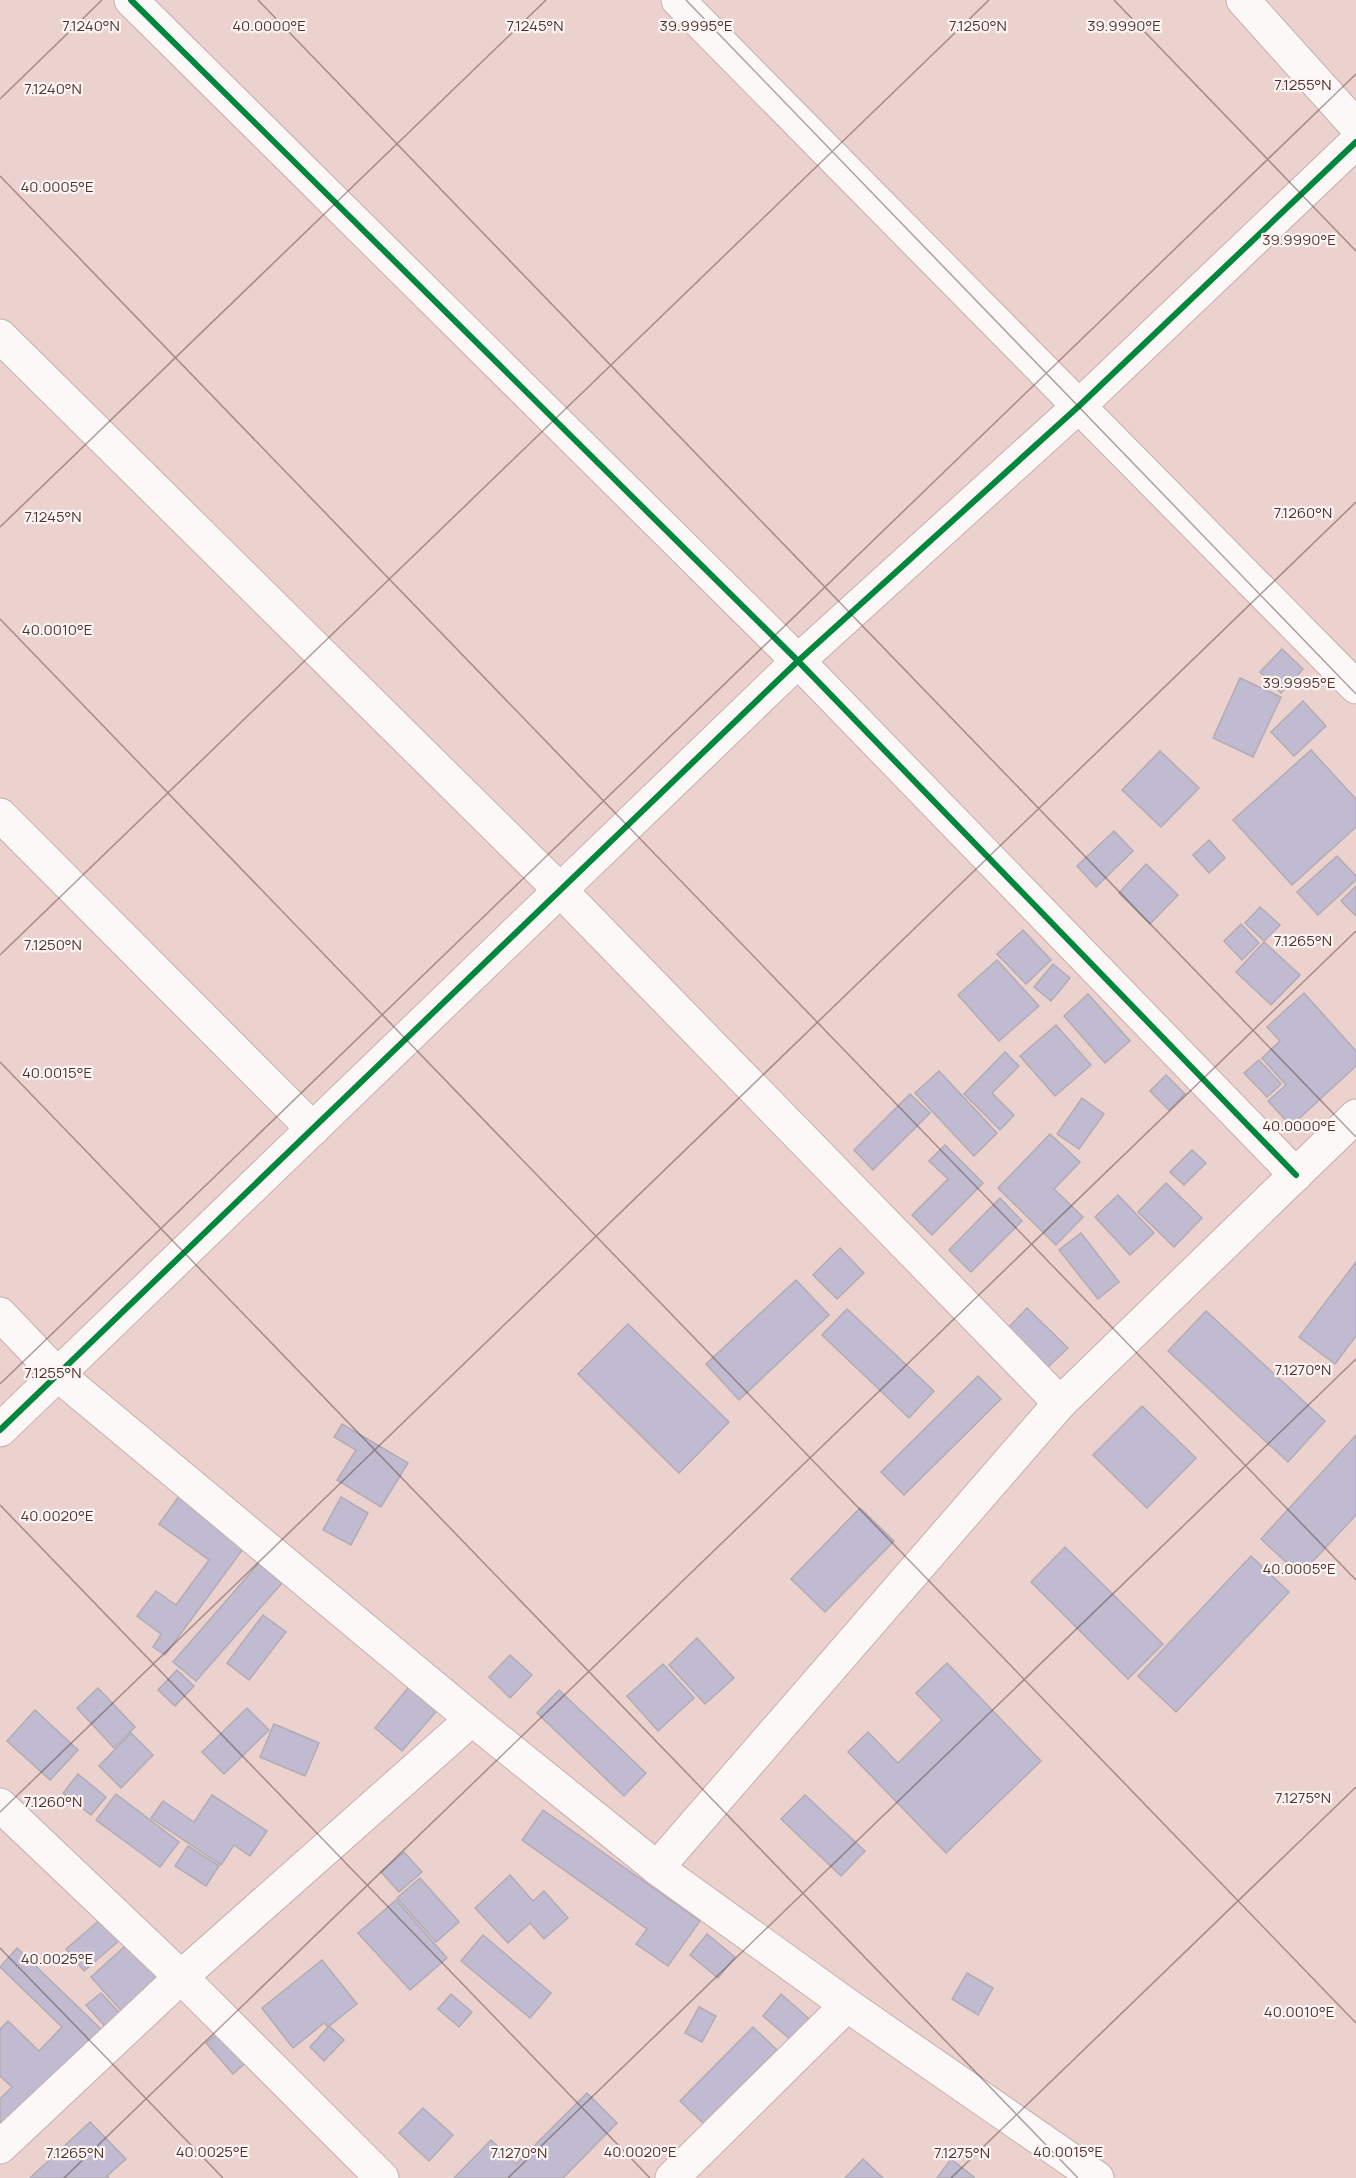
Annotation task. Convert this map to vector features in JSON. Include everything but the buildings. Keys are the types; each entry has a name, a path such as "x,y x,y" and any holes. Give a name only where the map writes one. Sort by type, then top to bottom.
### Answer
{"street":[{"path":"131,0 798,661 1296,1175"},
{"path":"678,0 1356,687"},
{"path":"1243,0 1356,126"},
{"path":"0,1430 798,661 1079,406 1356,142"},
{"path":"0,336 560,890 1060,1403"},
{"path":"0,815 313,1129"},
{"path":"657,1868 1060,1403 1356,1116"},
{"path":"0,1314 57,1374 472,1719 657,1868 847,2005 1097,2178"},
{"path":"0,2147 181,1977 472,1719"},
{"path":"0,1805 181,1977 382,2178"},
{"path":"672,2178 847,2005"}],"cycle path":[{"path":"131,0 798,661 1296,1175"},
{"path":"0,1430 798,661 1079,406 1356,142"}]}
